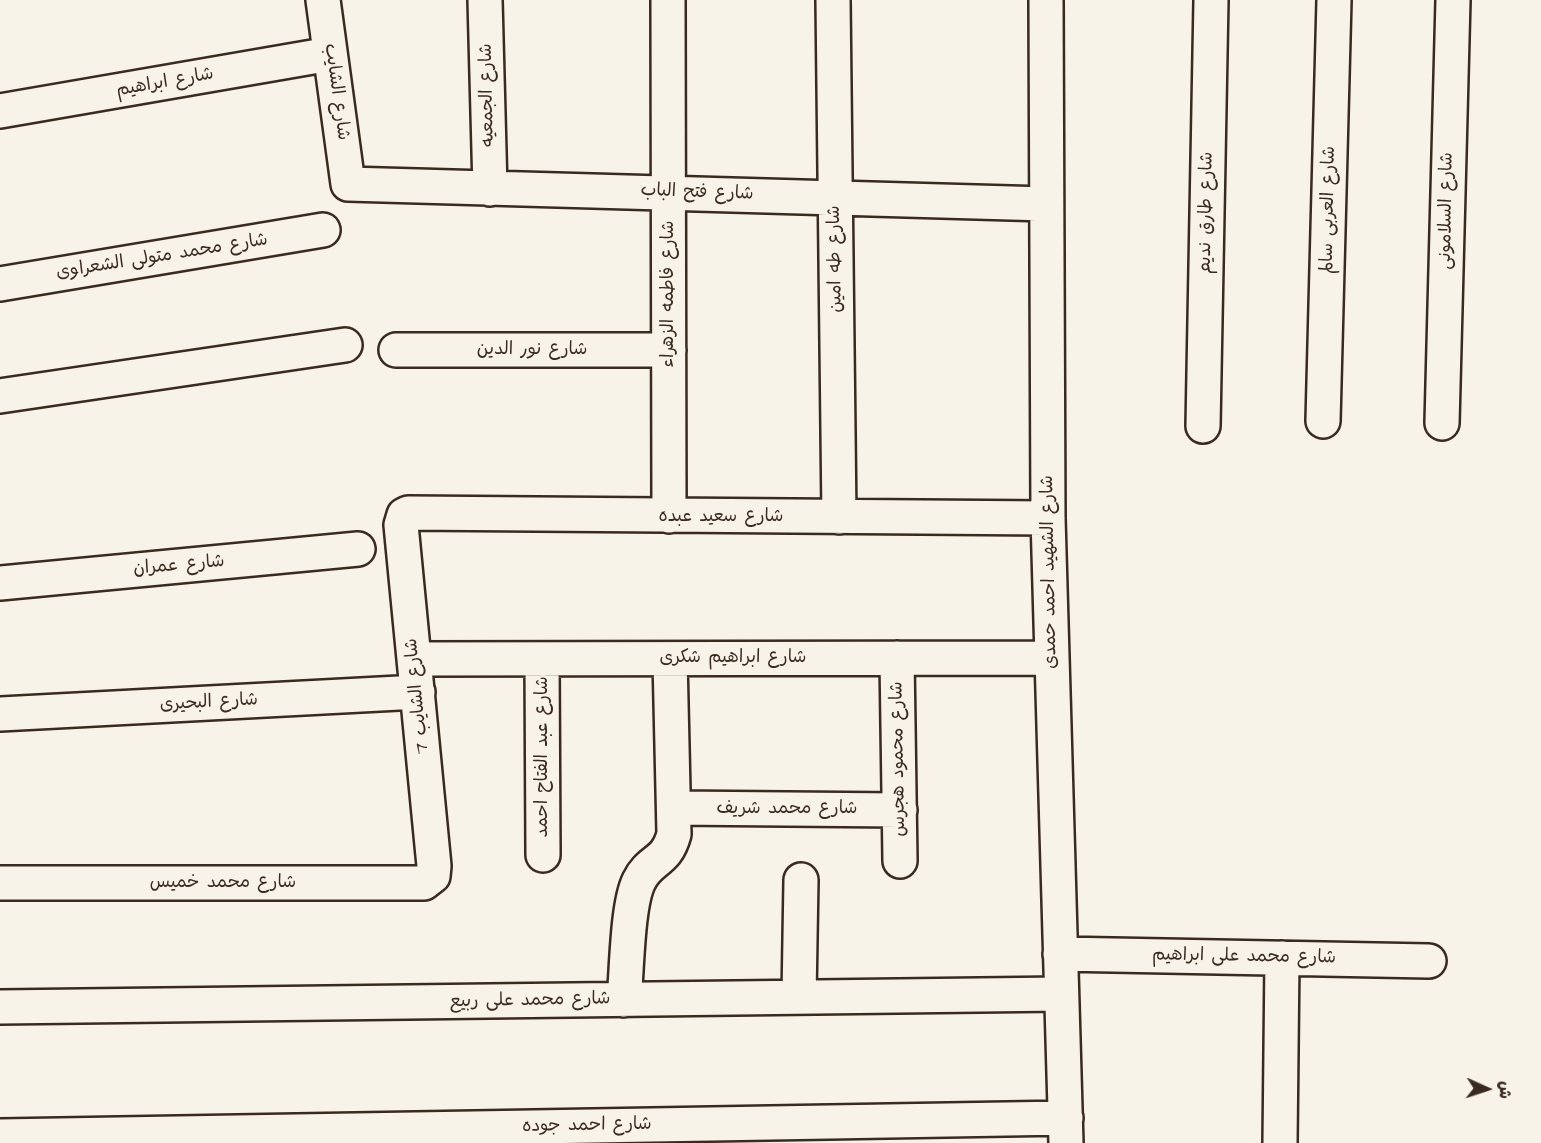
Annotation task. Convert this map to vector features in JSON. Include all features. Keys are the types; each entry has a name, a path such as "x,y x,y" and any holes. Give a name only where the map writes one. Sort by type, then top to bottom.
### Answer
{"street":[{"name":"شارع الشايب","path":"323,0 348,184"},
{"name":"شارع الجمعيه","path":"485,0 490,189"},
{"name":"شارع فاطمه الزهراء","path":"668,0 669,516"},
{"name":"شارع طه امين","path":"834,0 839,517"},
{"name":"شارع الشهيد احمد حمدى","path":"1046,0 1048,518 1066,1130"},
{"name":"شارع طارق نديم","path":"1203,426 1211,0"},
{"name":"شارع العربى سالم","path":"1323,421 1334,0"},
{"name":"شارع السلامونى","path":"1442,423 1453,0"},
{"name":"شارع ابراهيم","path":"0,111 330,54"},
{"name":"شارع فتح الباب","path":"348,184 1047,204"},
{"name":"شارع محمد متولى الشعراوى","path":"0,284 323,230"},
{"path":"0,396 345,345"},
{"name":"شارع نور الدين","path":"396,350 669,350"},
{"name":"شارع سعيد عبده","path":"401,525 404,515 413,513 1048,518"},
{"name":"شارع الشايب 7","path":"401,525 434,866"},
{"name":"شارع عمران","path":"0,583 358,549"},
{"name":"شارع محمود هجرس","path":"897,658 900,861"},
{"name":"شارع ابراهيم شكرى","path":"414,659 1051,658"},
{"name":"شارع عبد الفتاح احمد","path":"542,659 543,855"},
{"path":"624,1000 635,890 647,869 665,856 671,847 674,834 670,659"},
{"name":"شارع البحيرى","path":"0,714 418,692"},
{"name":"شارع محمد شريف","path":"674,808 900,810"},
{"name":"شارع محمد خميس","path":"0,883 424,883 433,876 434,866"},
{"path":"799,998 801,880"},
{"name":"شارع محمد على ابراهيم","path":"1060,954 1429,961"},
{"path":"1280,1143 1282,958"},
{"name":"شارع محمد على ربيع","path":"0,1007 1061,994"},
{"name":"شارع احمد جوده","path":"0,1136 1066,1130"}]}
